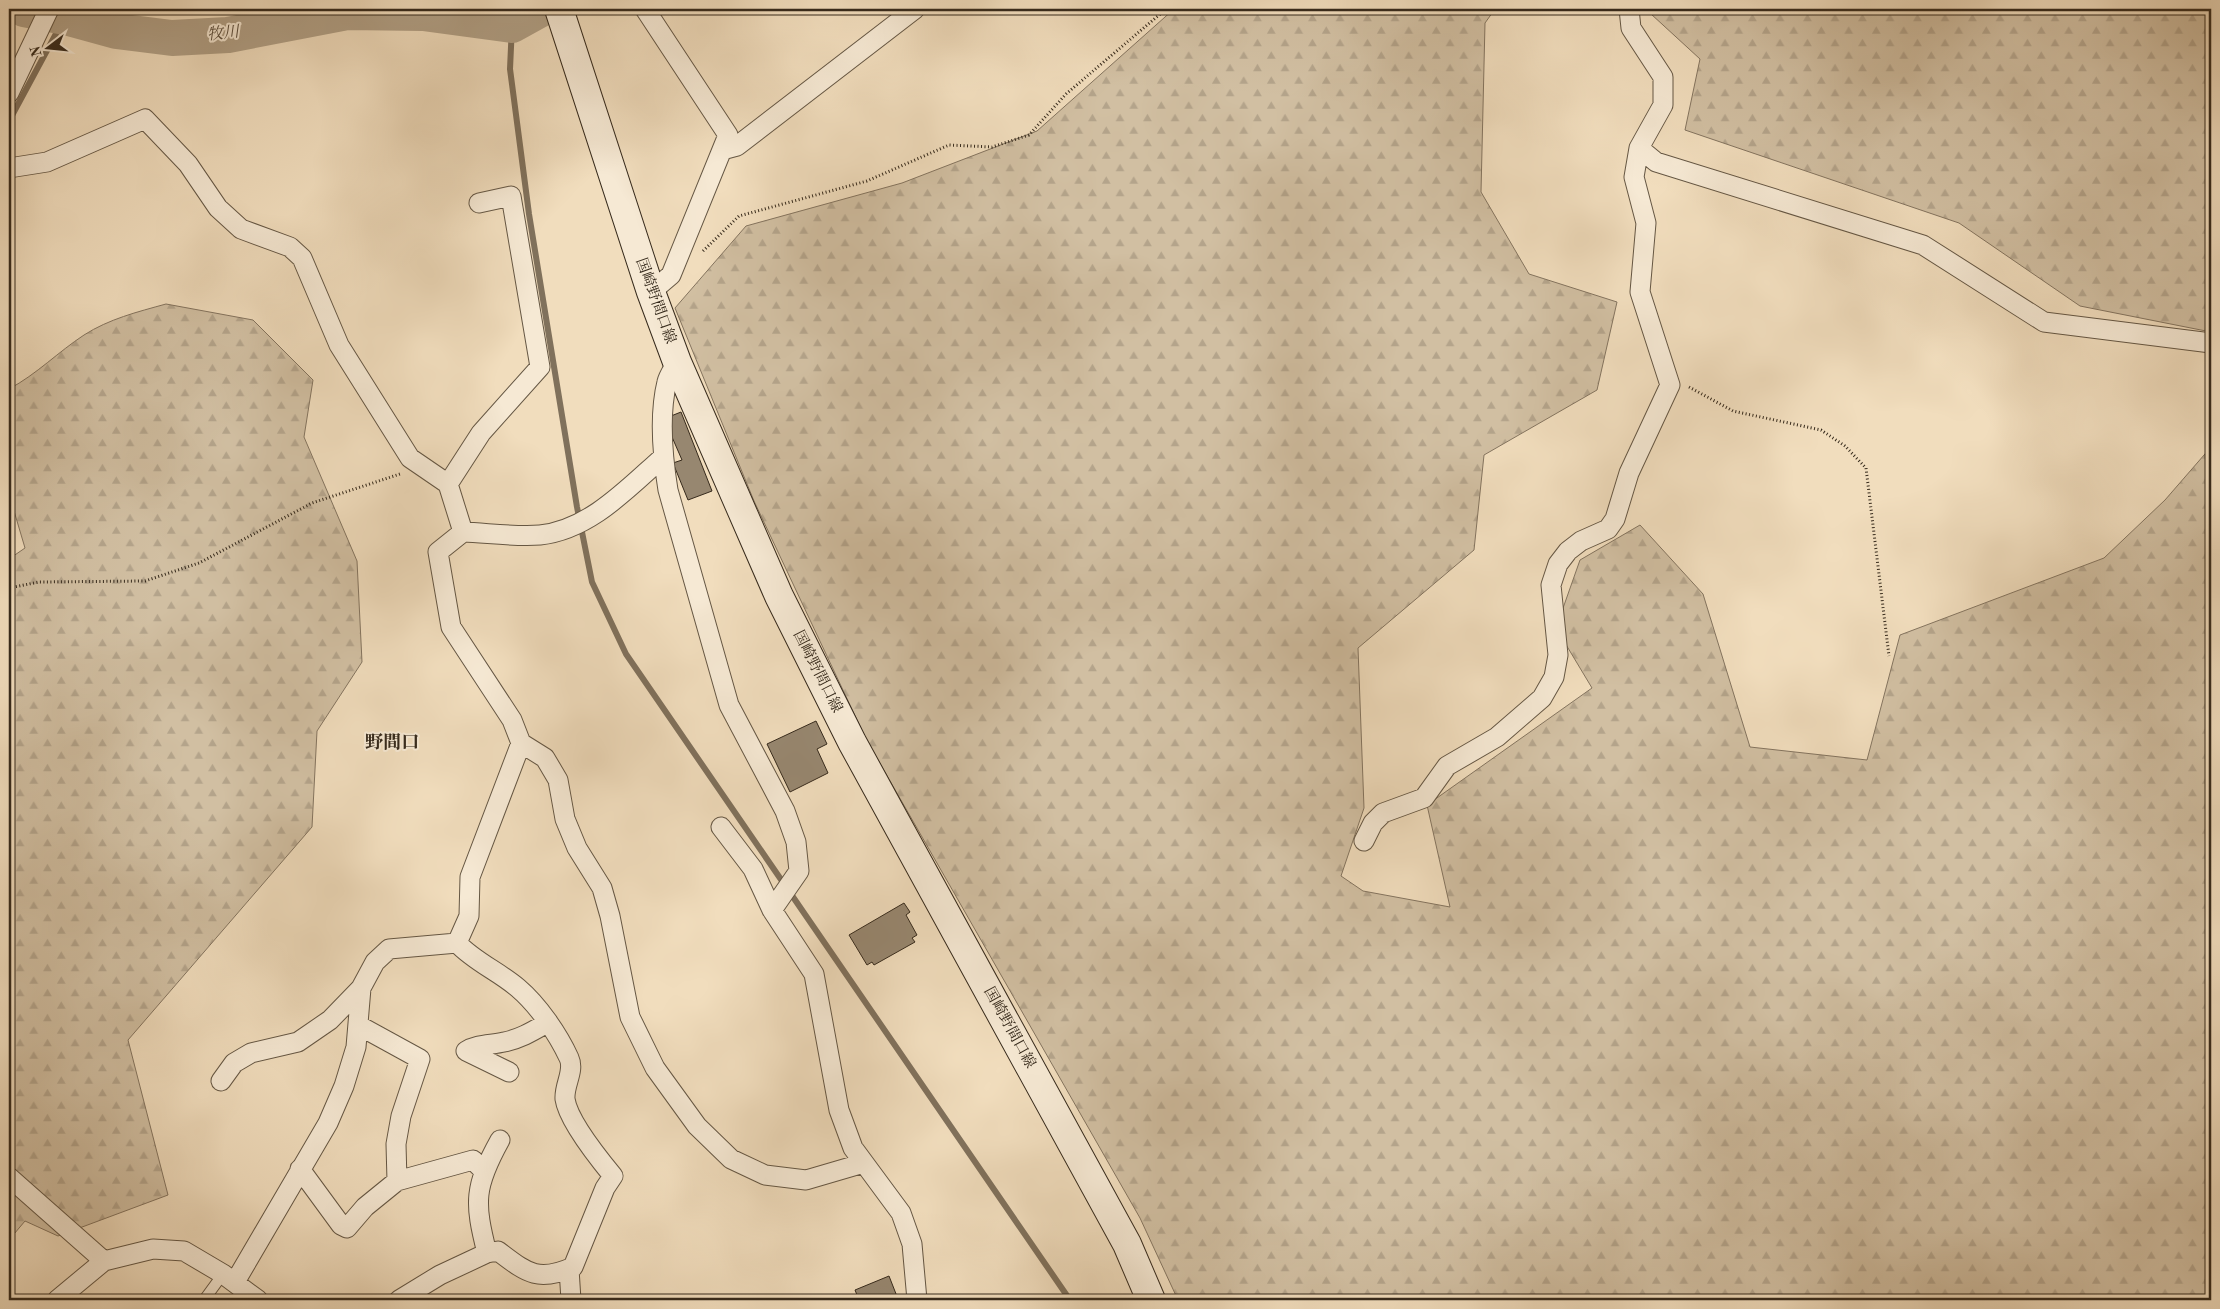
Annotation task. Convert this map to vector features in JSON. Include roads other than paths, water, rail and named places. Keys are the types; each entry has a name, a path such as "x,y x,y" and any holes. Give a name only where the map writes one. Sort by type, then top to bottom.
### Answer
{"main road":[{"name":"国崎野間口線","path":"561,15 651,292 677,362 779,596 852,742 1127,1244 1151,1300"}],"street":[{"path":"9,93 49,9"},
{"path":"645,9 728,134 671,275 651,292"},
{"path":"722,150 737,146 915,9"},
{"path":"1364,841 1373,823 1383,813 1424,798 1447,766 1497,737 1542,698 1554,678 1558,655 1551,585 1558,564 1568,551 1581,541 1608,529 1615,520 1629,473 1670,385 1640,292 1646,223 1634,177 1639,148 1663,105 1663,77 1631,28 1629,9"},
{"path":"9,168 47,162 145,119 188,164 218,208 241,229 290,247 302,258 339,345 410,458 448,484 463,532"},
{"path":"1639,148 1656,162 1923,245 2044,322 2211,343"},
{"path":"448,484 481,434 540,368 511,196 479,203"},
{"path":"677,362 667,381 662,458 668,490 729,705 785,811 796,842 799,871 772,910"},
{"path":"662,458 600,512 563,529 540,535 463,532 438,552 451,627 512,720 521,744 546,758 558,780 565,819 577,848 602,888 610,916 630,1017 655,1068 697,1126 731,1159 765,1175 806,1180 864,1163"},
{"path":"457,943 469,916 470,877 521,744"},
{"path":"721,827 752,870 772,910 814,974 839,1110 853,1148 901,1212 912,1244 917,1300"},
{"path":"220,1081 234,1063 250,1053 298,1042 330,1020 361,988 375,962 389,948 457,943"},
{"path":"399,1300 440,1275 486,1254 498,1251 526,1272 543,1275 573,1267 605,1188 613,1176 576,1125 565,1100 566,1084 572,1070 570,1060 547,1023 518,988 470,958 457,943"},
{"path":"229,1278 328,1123 344,1086 356,1047 361,988"},
{"path":"509,1072 466,1051 472,1047 505,1042 526,1035 547,1023"},
{"path":"358,1026 420,1059 401,1116 396,1144 398,1181"},
{"path":"486,1254 480,1224 478,1192 484,1171 500,1140"},
{"path":"300,1169 341,1225 348,1228 365,1207 398,1181 473,1160 484,1171"},
{"path":"9,1177 104,1261"},
{"path":"57,1300 104,1261 153,1249 184,1251 229,1278 258,1300"},
{"path":"569,1269 571,1300"}],"lane":[{"path":"204,1300 229,1278"}],"waterway":[{"name":"牧川","path":"24,9 65,17 116,31 172,38 228,35 347,12 423,13 512,25 541,9"},
{"path":"9,121 65,17"},
{"path":"512,25 510,69 529,214 577,507 592,582 626,654 1070,1300"}],"district":[{"name":"野間口","path":"392,743"}]}
